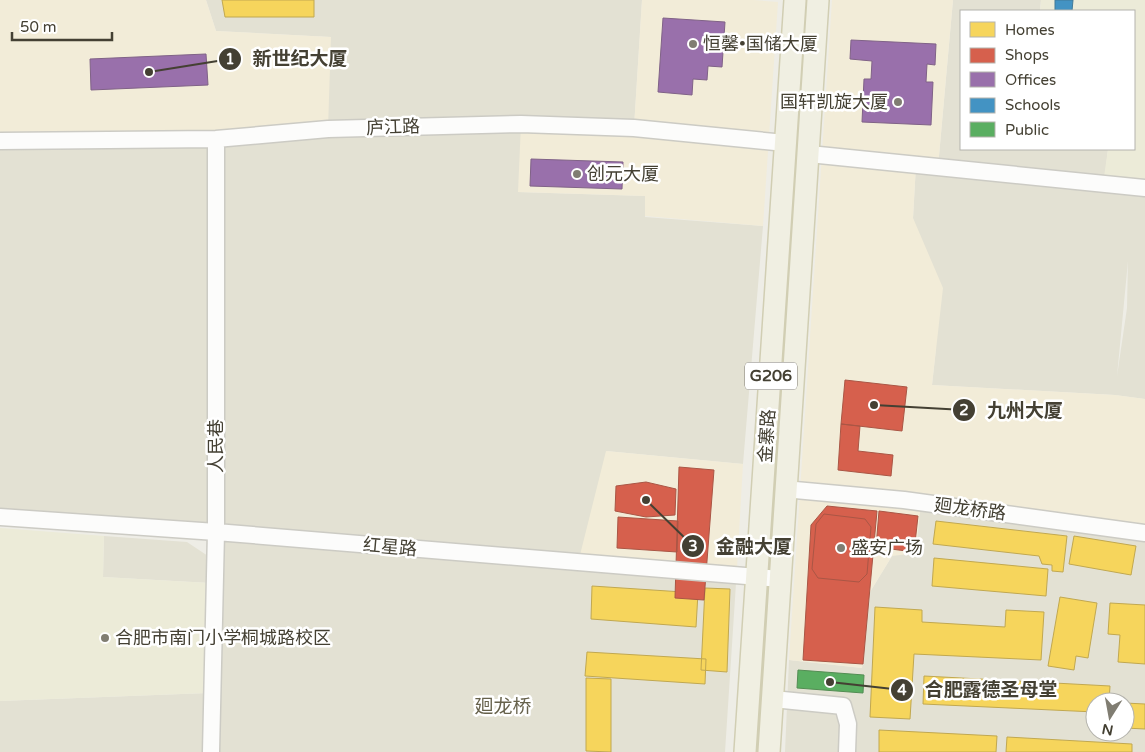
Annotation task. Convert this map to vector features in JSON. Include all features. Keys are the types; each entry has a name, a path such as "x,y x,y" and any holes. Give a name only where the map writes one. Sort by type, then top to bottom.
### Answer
{"main road":[{"name":"金寨路","path":"746,752 795,0"},
{"name":"金寨路","path":"769,752 818,0"}],"street":[{"name":"庐江路","path":"0,141 216,139 328,129 521,124 634,128 786,143"},
{"name":"人民巷","path":"211,752 216,532 216,139"},
{"path":"819,155 1145,188"},
{"name":"廻龙桥路","path":"795,490 904,500 1145,533"},
{"name":"红星路","path":"0,517 216,532 781,579"},
{"path":"773,699 843,706 848,724 847,752"}],"shaded area":[{"path":"0,0 206,0 216,31 331,37 328,129 0,141"},
{"path":"206,0 642,0 634,128 518,192 646,196 645,217 763,226 743,464 606,451 737,568 725,752 211,752 216,532 0,517 0,141 331,37 216,31"},
{"path":"642,0 754,0 778,2 763,226 645,216 645,196 518,192 521,124 634,127"},
{"path":"832,0 953,0 938,167 916,165 913,218 943,288 932,385 1115,395 1145,399 1145,533 921,502 916,553 892,556 870,592 862,668 789,660"},
{"path":"953,0 1041,0 1040,10 960,10 960,150 1108,150 1104,184 1145,188 1145,399 1115,395 932,385 936,348 913,218 916,165 938,167","holes":["1128,261 1127,308 1117,376"]},
{"path":"1041,0 1145,0 1145,188 1103,184 1108,150 1135,150 1135,10 1040,10"},
{"path":"606,451 743,464 737,568 578,563"},
{"path":"921,502 1145,533 1145,752 785,752 789,660 862,668 870,592"},
{"name":"合肥市南门小学桐城路校区","path":"0,528 104,536 103,577 210,583 208,693 0,701"},
{"path":"104,536 187,542 211,558 210,583 103,577"},
{"path":"208,693 207,752 0,752 0,701"}],"building: Homes":[{"path":"222,0 314,0 314,17 225,17"},
{"path":"936,521 1067,536 1063,572 1052,571 1052,565 1042,564 1039,556 933,544"},
{"path":"1074,536 1136,546 1131,575 1069,564"},
{"path":"934,558 1048,569 1046,596 932,586"},
{"path":"592,586 698,593 696,627 591,619"},
{"path":"705,588 730,589 727,672 701,670"},
{"path":"1060,597 1097,603 1088,658 1076,656 1074,670 1048,666"},
{"path":"1110,603 1145,605 1145,664 1118,662 1120,635 1108,634"},
{"path":"875,607 922,610 922,622 1005,627 1006,610 1044,612 1041,660 914,654 910,719 870,717"},
{"path":"587,652 706,659 705,684 585,676"},
{"path":"924,676 1110,686 1110,692 1085,692 1085,712 923,704"},
{"path":"586,678 611,679 611,752 586,751"},
{"path":"1135,704 1145,704 1145,729 1135,728"},
{"path":"879,730 997,736 996,752 879,752"},
{"path":"1007,737 1132,744 1132,752 1006,752"}],"building: Shops":[{"path":"845,380 907,387 902,431 841,424"},
{"path":"841,424 860,426 858,451 893,455 891,476 838,470"},
{"path":"679,467 714,470 704,600 675,598"},
{"path":"646,482 676,489 675,515 646,517 615,511 616,486"},
{"path":"827,506 877,511 863,664 803,660 811,525"},
{"path":"879,511 918,516 914,552 876,547"},
{"name":"盛安广场","path":"824,514 865,519 871,527 867,574 859,582 818,578 812,569 816,524"},
{"path":"618,517 678,521 677,552 617,548"}],"building: Offices":[{"name":"恒馨•国储大厦","path":"663,18 725,22 722,67 708,66 707,80 693,79 692,95 658,92"},
{"name":"国轩凯旋大厦","path":"851,40 936,44 935,65 927,64 926,82 933,82 931,125 862,122 864,79 871,79 872,61 850,59"},
{"path":"206,54 208,85 91,90 90,59"},
{"name":"创元大厦","path":"531,159 623,162 622,189 530,186"}],"building: Schools":[{"path":"1055,0 1073,0 1072,10 1055,10"}],"building: Public":[{"path":"798,670 864,675 863,693 797,688"}],"place":[{"name":"恒馨•国储大厦","path":"693,44"},
{"name":"新世纪大厦","path":"149,72"},
{"name":"国轩凯旋大厦","path":"898,102"},
{"name":"创元大厦","path":"577,174"},
{"name":"九州大厦","path":"874,405"},
{"name":"金融大厦","path":"646,500"},
{"name":"盛安广场","path":"841,548"},
{"name":"合肥市南门小学桐城路校区","path":"105,638"},
{"name":"合肥露德圣母堂","path":"830,682"}],"district":[{"name":"廻龙桥","path":"503,707"}]}
